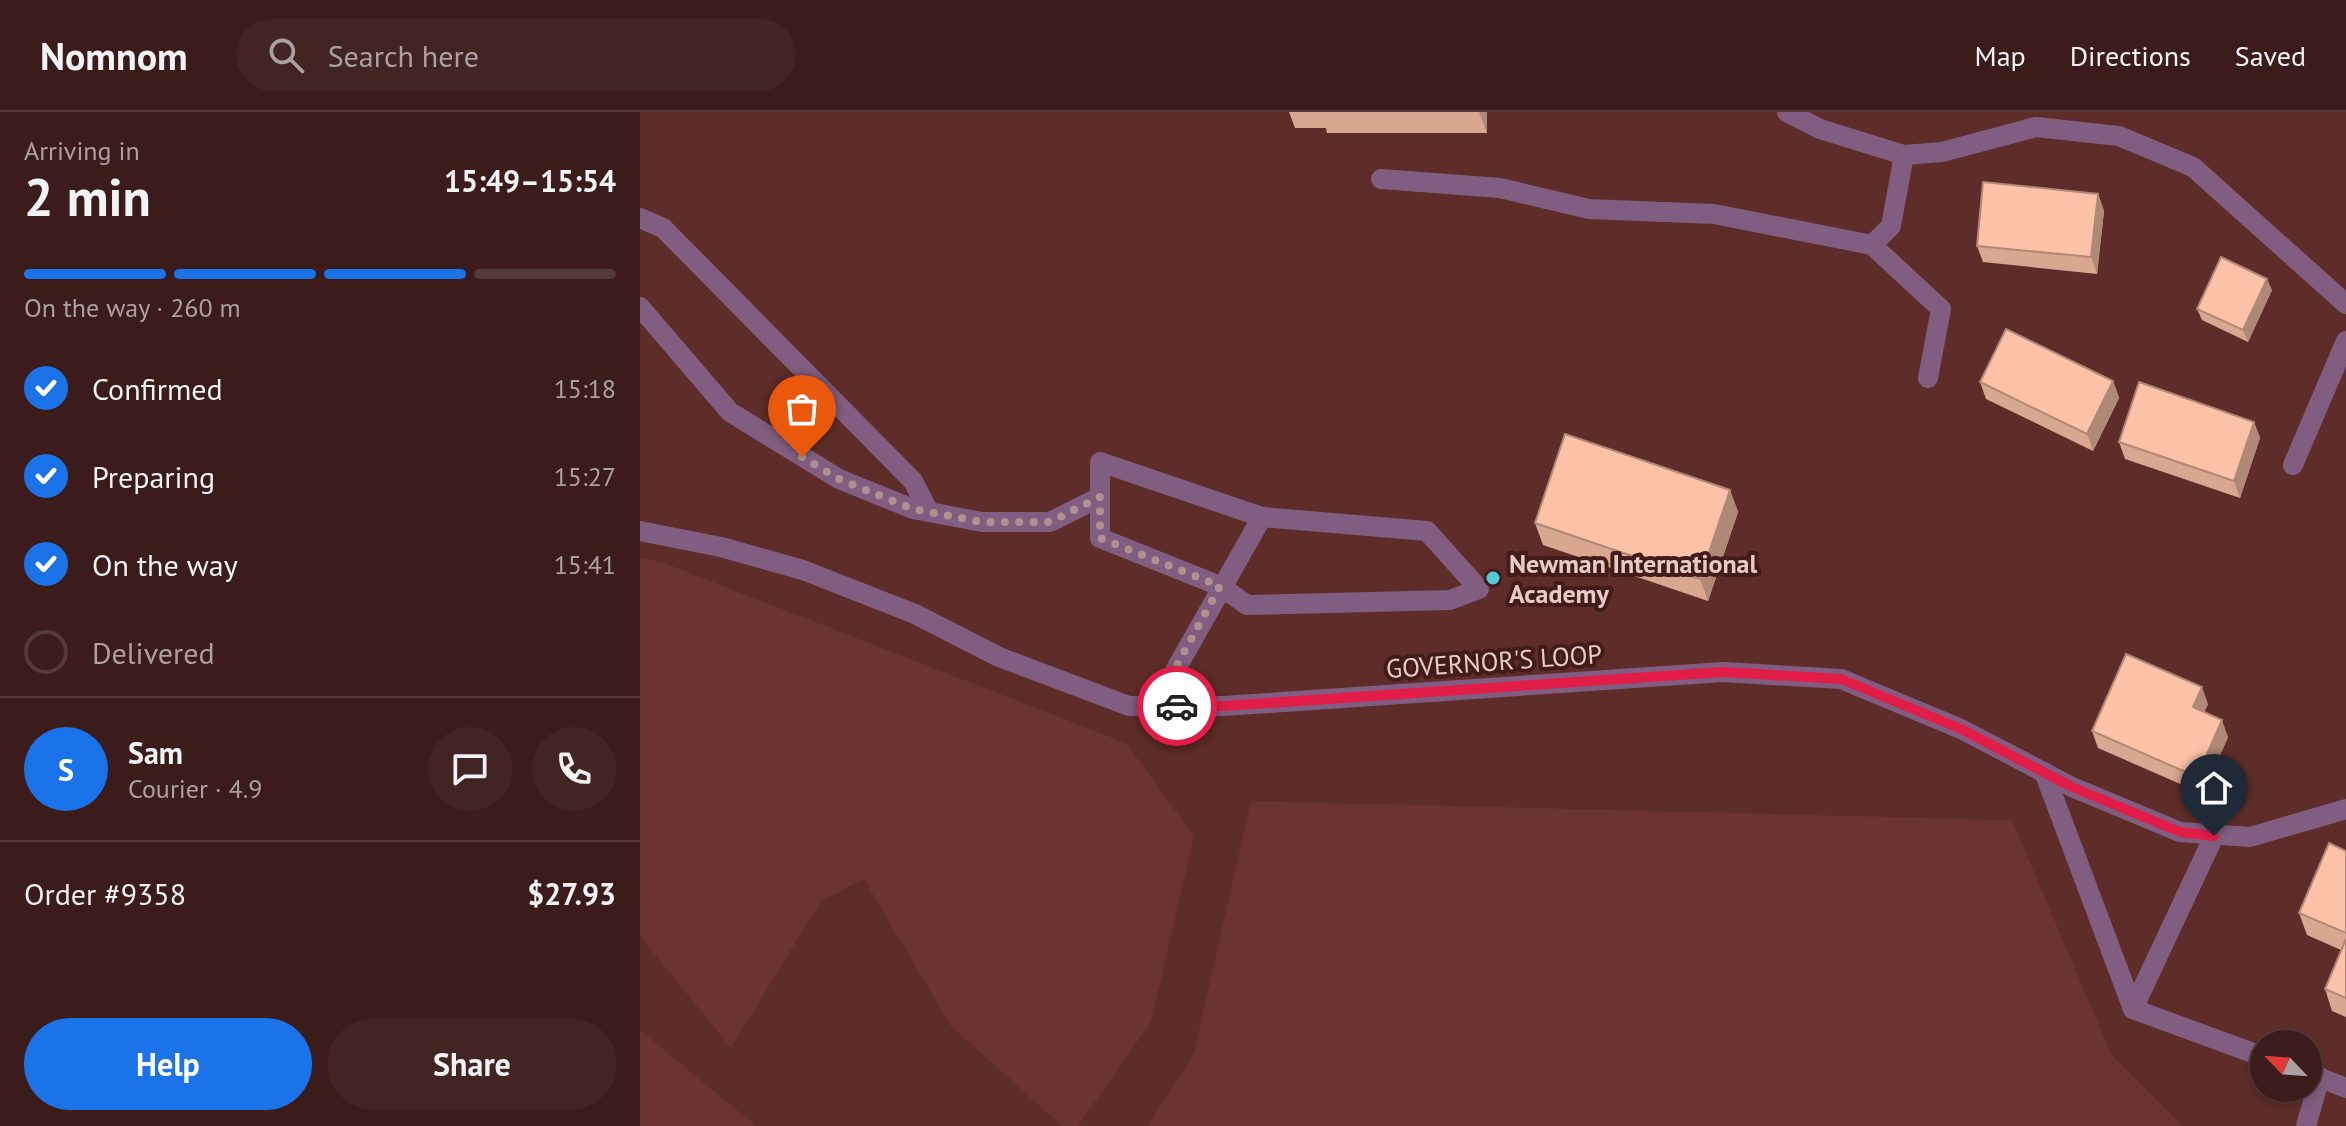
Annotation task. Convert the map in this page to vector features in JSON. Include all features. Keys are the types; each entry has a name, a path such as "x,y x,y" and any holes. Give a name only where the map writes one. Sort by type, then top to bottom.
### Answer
{"street":[{"path":"1787,112 1820,129 1904,155 1942,152 2036,127 2048,120 2119,136 2193,167 2346,304"},
{"path":"1872,245 1891,226 1904,155"},
{"path":"1381,179 1500,188 1589,209 1714,214 1872,245 1941,309 1928,378"},
{"path":"640,218 663,228 811,376 913,481 929,512"},
{"path":"640,307 730,412 839,479 913,509 982,522 1050,522 1100,497"},
{"path":"2293,465 2346,341"},
{"path":"1100,462 1262,517 1427,531 1479,589 1450,600 1247,605 1220,586 1100,538 1100,462"},
{"path":"1155,706 1220,586 1262,517"},
{"name":"GOVERNOR'S LOOP","path":"640,531 721,547 803,570 915,614 999,657 1129,706 1224,706 1723,672 1841,679 1961,729 2044,772 2180,832 2250,837 2346,809"},
{"path":"2044,772 2133,1009 2250,1052"},
{"path":"2133,1009 2214,836"},
{"path":"2322,1078 2346,1088"},
{"path":"2306,1126 2310,1102"}],"shaded area":[{"name":"Newman International Academy","path":"640,112 2346,112 2346,1126 640,1126"},
{"path":"640,558 661,562 1126,743 1194,836 1151,1022 1078,1126 1062,1126 951,1026 864,879 821,901 731,1048 640,936"},
{"path":"1251,801 2012,820 2111,1054 2183,1126 1148,1126 1194,1053"},
{"path":"640,1030 756,1126 640,1126"}],"building":[{"path":"1983,182 2098,194 2091,257 1977,246"},
{"path":"2221,257 2267,279 2243,330 2197,309"},
{"path":"2006,329 2113,381 2087,434 1980,382"},
{"path":"2139,382 2254,422 2234,481 2119,442"},
{"path":"1565,434 1730,490 1700,579 1535,523"},
{"path":"2126,654 2202,687 2193,707 2222,720 2197,777 2092,731"},
{"path":"2329,843 2346,851 2346,933 2299,913"},
{"path":"2346,939 2346,998 2325,989"}],"way so far":[{"path":"802,457 839,479 913,509 982,522 1050,522 1100,497 1100,538 1220,586 1155,706 1177,706"}],"place":[{"name":"Newman International Academy","path":"1493,578"}],"route":[{"path":"1177,706 1224,706 1723,672 1841,679 1961,729 2072,787 2180,832 2214,836"}]}
